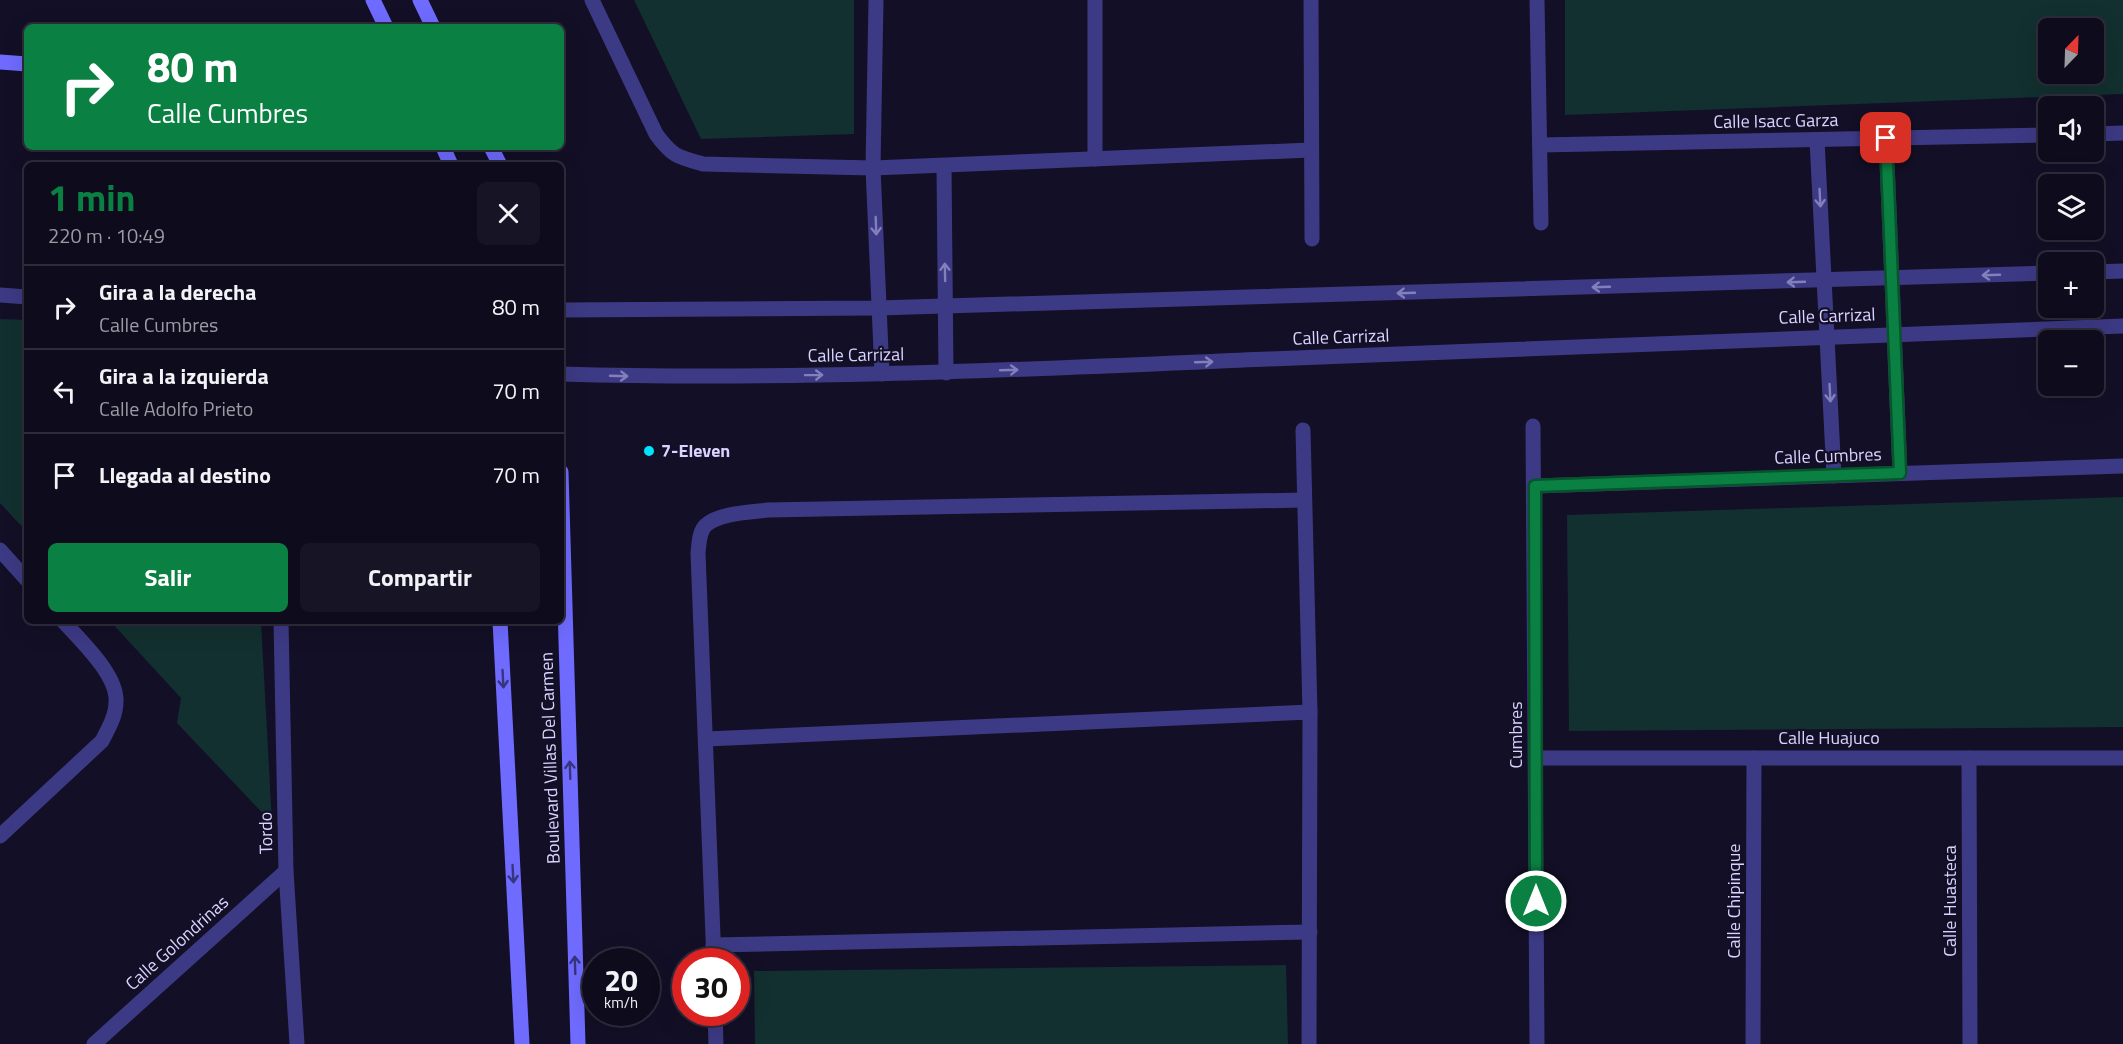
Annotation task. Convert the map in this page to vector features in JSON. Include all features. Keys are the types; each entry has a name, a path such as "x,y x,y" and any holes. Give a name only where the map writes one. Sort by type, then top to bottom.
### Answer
{"street":[{"path":"373,0 385,24"},
{"path":"420,0 432,24"},
{"path":"592,0 656,135 669,151 682,158 703,164 873,168 1311,150"},
{"path":"876,0 873,168 882,374"},
{"path":"1095,0 1095,159"},
{"path":"1311,0 1312,239"},
{"path":"1537,0 1541,224"},
{"path":"0,62 24,64"},
{"path":"2104,134 2123,133"},
{"name":"Calle Isacc Garza","path":"1540,145 2038,135"},
{"path":"1886,138 1900,473"},
{"path":"1817,140 1834,476"},
{"path":"944,166 946,373"},
{"path":"2104,272 2123,271"},
{"name":"Calle Carrizal","path":"564,310 879,308 2038,273"},
{"path":"0,295 24,297"},
{"name":"Calle Carrizal","path":"564,374 661,377 946,373 1893,333 2123,327"},
{"name":"Cumbres","path":"1533,426 1537,1044"},
{"path":"1304,430 1310,712 1309,1044"},
{"name":"Calle Cumbres","path":"1535,486 2123,466"},
{"path":"713,948 698,553 699,538 706,525 725,516 768,510 1304,500"},
{"path":"0,550 24,577"},
{"name":"Boulevard Villas Del Carmen","path":"564,573 578,1044"},
{"path":"0,836 102,741 111,723 116,702 114,685 89,649 66,624"},
{"name":"Tordo","path":"281,624 286,871 297,1044"},
{"path":"500,624 522,1044"},
{"path":"706,739 1310,712"},
{"name":"Calle Huajuco","path":"1536,758 2123,758"},
{"name":"Calle Chipinque","path":"1753,1044 1754,758"},
{"name":"Calle Huasteca","path":"1969,758 1970,1044"},
{"name":"Calle Golondrinas","path":"94,1044 286,871"},
{"path":"713,945 1311,932"},
{"path":"715,1026 716,1044"}],"green space":[{"path":"634,0 854,0 854,134 701,139"},
{"path":"1565,0 2123,0 2123,94 1565,115"},
{"path":"0,319 24,320 24,529 0,503"},
{"path":"2123,497 2123,727 1569,731 1567,515"},
{"path":"113,624 261,624 272,823 177,723 181,698"},
{"path":"1286,965 1288,1044 755,1044 754,971"}],"place":[{"name":"7-Eleven","path":"649,451"}],"route":[{"path":"1536,901 1535,486 1900,473 1886,138"}]}
